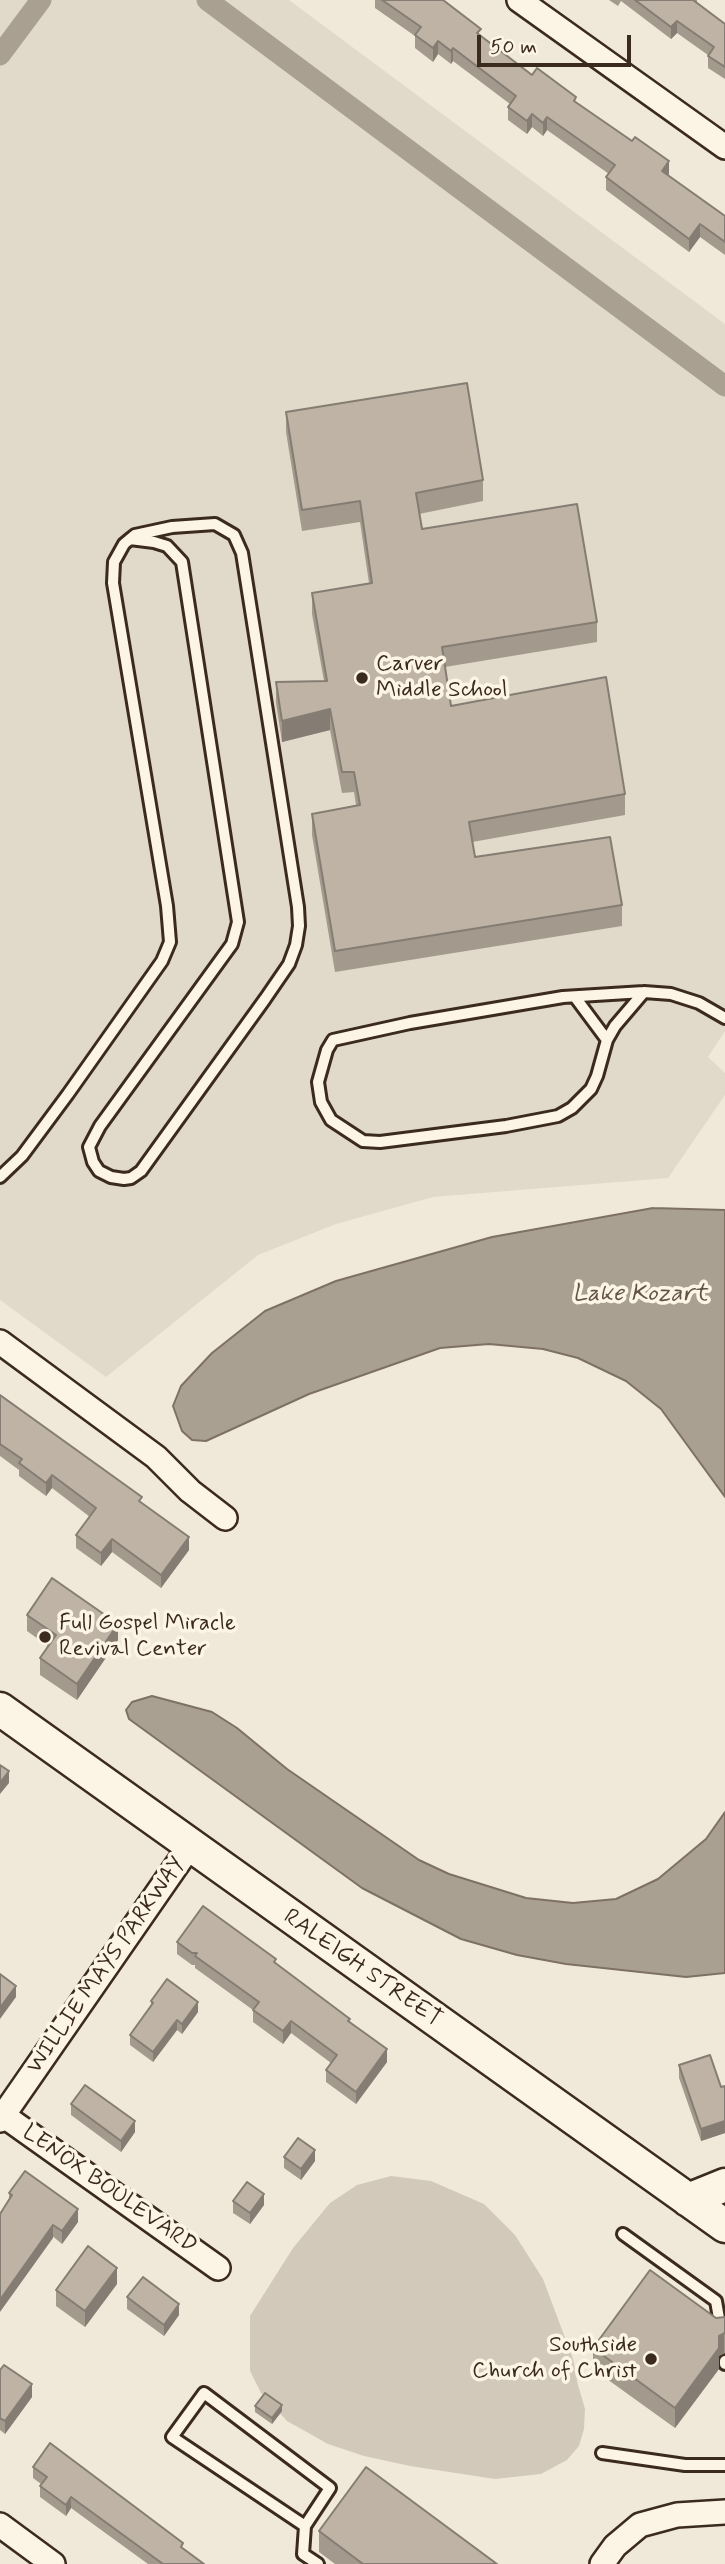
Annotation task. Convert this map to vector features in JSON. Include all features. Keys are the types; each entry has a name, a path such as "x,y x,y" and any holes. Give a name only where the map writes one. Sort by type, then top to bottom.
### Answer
{"street":[{"path":"519,0 725,147"},
{"path":"0,1342 156,1457 190,1491 225,1518"},
{"name":"RALEIGH STREET","path":"0,1709 725,2226"},
{"name":"WILLIE MAYS PARKWAY","path":"1,2116 190,1846"},
{"name":"LENOX BOULEVARD","path":"1,2116 218,2268"},
{"path":"688,2200 725,2185"},
{"path":"602,2564 615,2546 640,2525 677,2515 725,2512"},
{"path":"0,2525 53,2564"}],"lane":[{"path":"0,1177 22,1156 68,1094 162,961 170,942 167,906 113,583 114,562 124,544 130,539 135,535 207,523 223,526 234,535 242,553 299,926 296,944 289,964 141,1171 124,1179 99,1171 89,1147 100,1126 232,944 238,922 182,562 167,546 130,539"},
{"path":"644,992 615,1026 607,1040 591,1089 572,1108 558,1115 506,1126 380,1142 363,1141 331,1120 321,1102 318,1082 327,1050 333,1041 484,1009 575,997 644,992 671,994 699,1003 725,1018"},
{"path":"575,997 607,1040"},
{"path":"623,2234 716,2301 721,2332"},
{"path":"305,2526 172,2437 204,2393 330,2488 305,2526 303,2554 318,2564"},
{"path":"602,2453 685,2465 725,2465"}],"shaded area":[{"name":"Carver Middle School","path":"0,0 289,0 725,324 725,1031 708,1057 725,1073 725,1095 668,1178 433,1197 336,1224 258,1255 106,1377 0,1300"},
{"path":"391,2176 431,2181 484,2204 515,2235 543,2279 573,2359 585,2409 584,2429 579,2446 567,2460 541,2474 495,2479 364,2456 328,2444 287,2421 261,2393 250,2371 250,2316 293,2248 330,2203 357,2185"}],"water":[{"name":"Lake Kozart","path":"653,1208 725,1210 725,1497 661,1409 626,1381 578,1358 543,1349 489,1344 440,1348 309,1394 206,1441 192,1440 182,1431 173,1406 181,1386 212,1353 265,1311 336,1281 492,1237"},
{"path":"152,1696 212,1712 237,1728 287,1769 419,1860 449,1874 526,1898 573,1903 616,1899 658,1879 706,1839 725,1812 725,1973 686,1977 566,1964 517,1955 461,1939 362,1888 129,1719 126,1710 132,1702"}],"building":[{"path":"382,0 443,0 481,29 477,33 532,75 537,68 576,97 574,101 632,141 635,137 669,161 662,171 725,216 725,242 700,224 689,239 606,177 615,165 547,117 543,123 532,114 527,121 508,107 516,96 453,48 451,51 438,41 433,48 415,35 421,27"},
{"path":"635,0 693,0 725,24 725,67 708,56 714,47 677,21 671,27"},
{"path":"467,383 483,480 416,493 422,529 577,504 597,622 442,647 451,706 606,677 625,794 469,822 475,857 610,837 622,905 335,951 312,814 360,805 354,772 342,772 330,709 282,721 276,682 327,681 312,593 372,583 360,501 302,510 286,412"},
{"path":"0,1395 142,1497 139,1501 189,1537 161,1575 112,1539 101,1553 76,1535 96,1508 52,1475 46,1483 19,1463 22,1459 0,1444"},
{"path":"52,1578 118,1624 77,1684 40,1658 56,1635 27,1615"},
{"path":"0,1765 9,1771 0,1783"},
{"path":"203,1906 276,1959 274,1962 387,2049 356,2092 326,2070 337,2055 291,2021 283,2031 253,2010 259,2002 195,1956 197,1953 192,1953 177,1942"},
{"path":"0,1974 16,1986 0,2008"},
{"path":"167,1979 198,2002 182,2024 177,2020 153,2052 130,2035"},
{"path":"710,2055 721,2087 725,2086 725,2121 701,2129 679,2065"},
{"path":"85,2085 135,2121 121,2141 71,2104"},
{"path":"298,2138 315,2150 301,2169 284,2157"},
{"path":"25,2171 78,2209 62,2231 53,2225 0,2300 0,2214 12,2195 9,2193"},
{"path":"247,2182 264,2194 250,2213 233,2201"},
{"path":"88,2246 117,2268 85,2311 56,2290"},
{"path":"650,2270 716,2318 725,2317 725,2333 719,2336 719,2348 675,2408 593,2348"},
{"path":"143,2277 179,2304 164,2325 127,2297"},
{"path":"4,2365 32,2384 5,2421 0,2418 0,2370"},
{"path":"265,2393 282,2405 272,2418 255,2406"},
{"path":"50,2443 183,2543 181,2547 204,2564 163,2564 71,2497 66,2505 40,2486 47,2477 33,2467"},
{"path":"366,2467 497,2564 363,2564 319,2531"}],"waterway":[{"path":"0,55 41,0"},
{"path":"207,0 725,386"}],"place":[{"name":"Carver Middle School","path":"362,678"},
{"name":"Full Gospel Miracle Revival Center","path":"45,1637"},
{"name":"Southside Church of Christ","path":"651,2359"}]}
